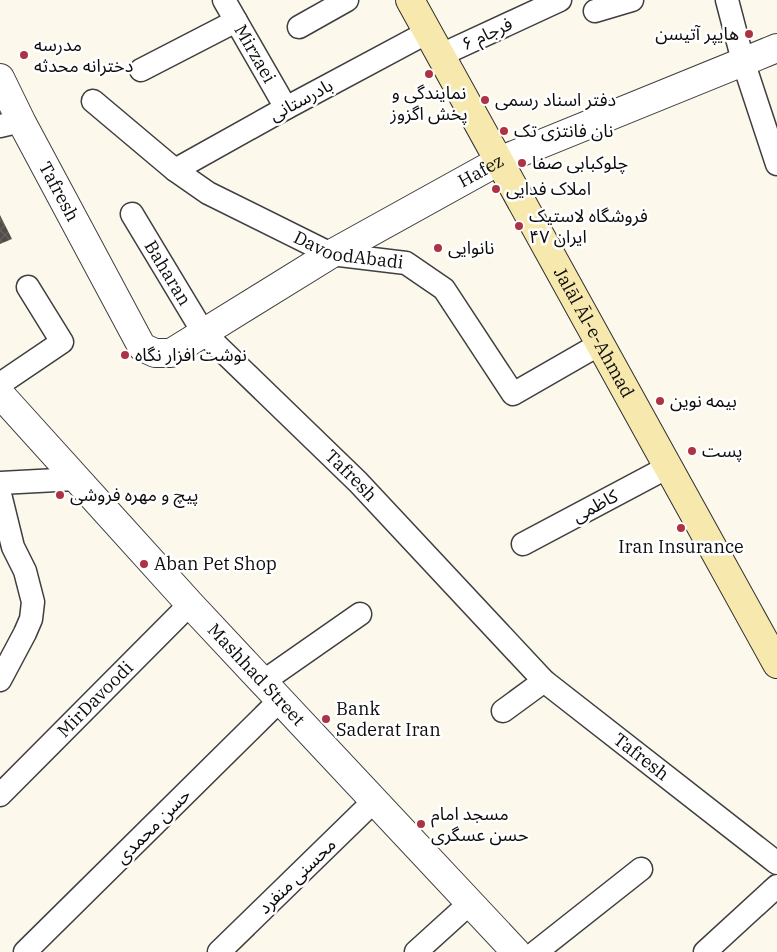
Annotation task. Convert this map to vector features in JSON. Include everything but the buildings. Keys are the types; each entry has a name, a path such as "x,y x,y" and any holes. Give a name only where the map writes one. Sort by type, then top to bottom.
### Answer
{"main road":[{"name":"Jalāl Āl-e-Ahmad","path":"410,0 777,664"}],"street":[{"name":"Mirzaei","path":"224,0 286,108"},
{"path":"299,27 347,0"},
{"name":"فرجام ۶","path":"434,44 560,0"},
{"path":"595,11 632,0"},
{"path":"727,0 743,61 777,164"},
{"path":"141,70 236,20"},
{"name":"بادرستانی","path":"174,170 286,108 434,44"},
{"name":"Hafez","path":"203,332 331,254 499,161 777,48"},
{"name":"Tafresh","path":"0,78 10,123 142,347 155,353 171,353 203,332 358,482 544,681 777,863"},
{"name":"DavoodAbadi","path":"93,101 174,170 208,193 331,254 406,263 444,289 513,394 600,344"},
{"name":"Baharan","path":"132,214 203,332"},
{"path":"0,384 62,342 28,287"},
{"name":"Mashhad Street","path":"0,394 190,604 516,952"},
{"name":"کاظمی","path":"523,544 668,467"},
{"path":"0,483 76,479"},
{"path":"0,494 13,548 25,571 32,602 31,619 0,680"},
{"name":"MirDavoodi","path":"0,795 190,604"},
{"name":"حسن محمدی","path":"25,952 272,690 360,614"},
{"path":"503,711 544,681"},
{"name":"محسنی منفرد","path":"219,952 375,800"},
{"path":"536,952 642,869"},
{"path":"705,952 777,886"},
{"path":"416,952 470,904"}],"place":[{"name":"هایپر آتیسن","path":"749,34"},
{"name":"مدرسه دخترانه محدثه","path":"24,55"},
{"name":"نمایندگی و پخش اگزوز","path":"429,74"},
{"name":"دفتر اسناد رسمی","path":"485,100"},
{"name":"نان فانتزی تک","path":"504,131"},
{"name":"چلوکبابی صفا","path":"522,163"},
{"name":"املاک فدایی","path":"496,189"},
{"name":"فروشگاه لاستیک ایران ۴۷","path":"519,226"},
{"name":"نانوایی","path":"438,248"},
{"name":"نوشت افزار نگاه","path":"125,355"},
{"name":"بیمه نوین","path":"660,401"},
{"name":"پست","path":"692,451"},
{"name":"پیچ و مهره فروشی","path":"60,495"},
{"name":"Iran Insurance","path":"681,528"},
{"name":"Aban Pet Shop","path":"144,564"},
{"name":"Bank Saderat Iran","path":"326,719"},
{"name":"مسجد امام حسن عسگری","path":"421,824"}]}
